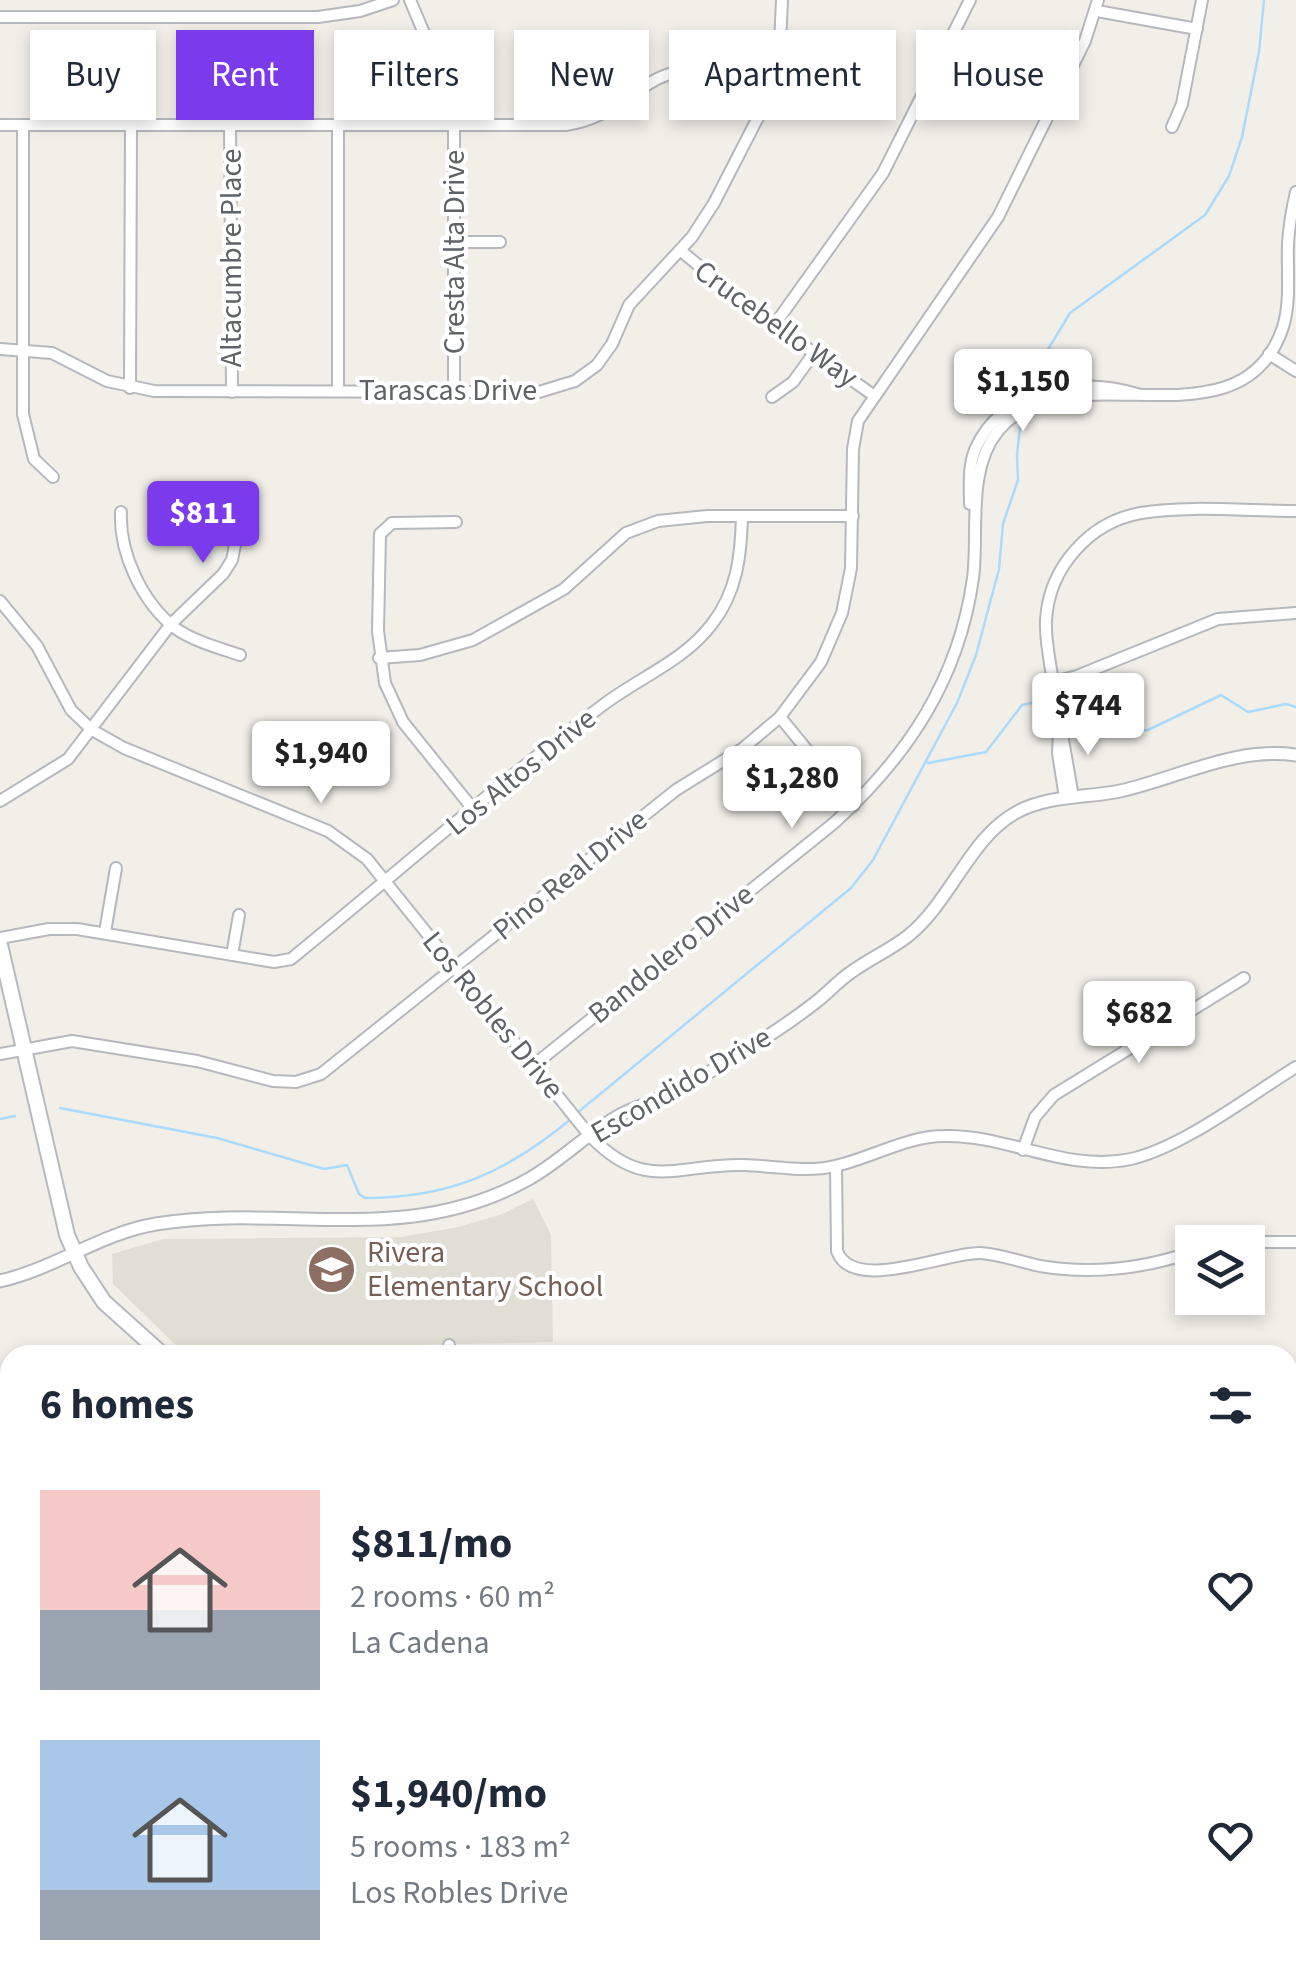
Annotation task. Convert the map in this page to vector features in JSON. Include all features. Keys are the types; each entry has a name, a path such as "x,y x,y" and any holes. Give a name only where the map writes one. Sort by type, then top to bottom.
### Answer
{"main road":[{"path":"0,942 61,1216 75,1254 104,1302 152,1345"}],"street":[{"path":"0,17 318,17 360,11 393,0"},
{"name":"Cresta Alta Drive","path":"410,0 448,90 454,125 454,392"},
{"name":"Tarascas Drive","path":"781,30 782,0"},
{"path":"775,324 884,173 970,0"},
{"path":"1172,127 1182,104 1202,0"},
{"path":"1098,6 1197,29"},
{"name":"Pino Real Drive","path":"0,1054 54,1042 84,1042 198,1061 273,1081 296,1082 329,1070 676,790 742,749 780,717 821,662 840,618 851,568 856,431 874,395 992,226 1098,6"},
{"path":"0,125 582,122 608,113 669,75"},
{"name":"Tarascas Drive","path":"0,349 59,356 107,381 130,388 232,392 539,392 575,381 605,355 628,305 680,251 714,203 757,120"},
{"name":"Altacumbre Place","path":"230,124 232,392"},
{"path":"23,125 26,432 34,459 53,477"},
{"path":"130,388 131,125"},
{"path":"338,125 338,391"},
{"path":"1296,192 1288,244 1285,319 1269,354 1296,371"},
{"path":"454,242 500,242"},
{"name":"Crucebello Way","path":"680,251 874,395"},
{"path":"772,397 793,382 814,353"},
{"name":"Bandolero Drive","path":"534,1064 853,806 897,759 935,701 966,616 975,540 970,532 977,462 982,437 1004,411 1023,398 1054,393 1124,390 1138,394 1195,394 1224,388 1254,371 1269,354"},
{"path":"0,801 60,766 92,730 171,624 223,574 232,560 234,505"},
{"path":"1069,798 1066,748 1059,732 1046,630 1050,597 1062,568 1075,550 1113,522 1141,513 1296,511"},
{"path":"121,512 120,533 132,568 157,611 178,630 240,655"},
{"name":"Los Altos Drive","path":"0,942 49,930 105,932 274,962 287,961 604,704 678,658 696,642 721,612 734,583 741,552 742,516"},
{"path":"380,658 451,648 504,624 564,589 603,551 635,528 670,518 853,516"},
{"path":"456,522 392,523 380,534 380,658 384,683 403,722 473,810"},
{"name":"Los Robles Drive","path":"0,601 37,646 71,710 92,730 124,748 328,831 367,859 590,1136 611,1156 660,1173 730,1165 785,1169 836,1166 940,1136 1093,1162 1146,1154 1196,1129 1296,1067"},
{"path":"1053,682 1202,623 1226,617 1296,614"},
{"path":"780,717 853,806"},
{"name":"Escondido Drive","path":"0,1281 36,1271 126,1231 181,1220 381,1220 446,1212 522,1183 620,1115 680,1090 816,1002 853,970 911,933 942,902 990,832 1026,808 1132,788 1239,756 1296,754"},
{"path":"105,932 116,868"},
{"path":"232,955 238,916"},
{"path":"1023,1150 1035,1117 1054,1095 1244,978"},
{"path":"836,1166 836,1251 845,1265 854,1268 908,1268 952,1255 976,1253 1052,1268 1100,1271 1144,1266 1175,1257"},
{"path":"1265,1242 1296,1242"}],"shaded area":[{"name":"Rivera Elementary School","path":"533,1199 551,1235 553,1342 176,1345 113,1284 112,1254 163,1239 401,1237 459,1227 502,1214"}],"waterway":[{"path":"1024,396 1026,386 1070,313 1205,215 1229,176 1242,137 1259,52 1264,0"},
{"path":"577,1113 851,888 873,860 957,703 976,655 999,569 1003,524 1018,480 1021,419"},
{"path":"1075,698 1109,732 1148,730 1221,695 1248,712 1286,704 1296,707"},
{"path":"928,763 986,752 1022,705 1041,701"},
{"path":"60,1108 217,1138 324,1169 347,1165 359,1194 365,1198 424,1193 476,1178 524,1154 571,1119"},
{"path":"0,1119 15,1116"}],"place":[{"name":"Rivera Elementary School","path":"332,1269"}]}
